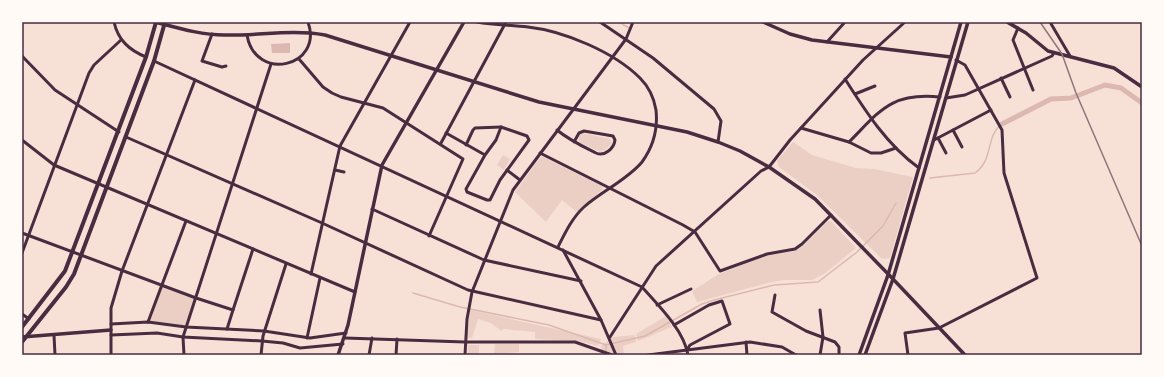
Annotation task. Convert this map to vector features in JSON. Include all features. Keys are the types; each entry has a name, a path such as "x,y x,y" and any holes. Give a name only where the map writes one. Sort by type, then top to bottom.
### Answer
{"main road":[{"path":"22,327 57,284 65,271 146,57 156,22"},
{"path":"22,342 24,337 66,287 82,255 154,61 165,23"}],"street":[{"path":"114,22 121,40 126,46 146,57"},
{"path":"156,22 212,34 247,35 310,33 325,36 544,103 656,126 718,142 770,166 814,199 965,355"},
{"path":"247,35 250,45 255,52 271,64 285,64 299,58 309,43 310,33 308,22"},
{"path":"311,274 340,146 410,22"},
{"path":"338,355 345,335 355,292 382,165 464,22"},
{"path":"476,22 504,26 528,27 567,37 590,46 634,72 648,86 654,101 656,126 653,140 642,161 632,172 610,187 579,213 570,225 558,247"},
{"path":"441,143 506,22"},
{"path":"600,22 653,58 714,109 721,121 718,142"},
{"path":"465,355 468,309 472,292 513,190 572,109 626,40 633,22"},
{"path":"763,22 802,38 951,57"},
{"path":"827,42 844,22"},
{"path":"610,338 656,266 761,171 770,166 801,128 845,79 905,22"},
{"path":"859,355 888,275 961,22"},
{"path":"865,355 893,279 968,22"},
{"path":"1007,22 1018,28 1048,51 1114,68 1142,87"},
{"path":"1050,22 1070,56"},
{"path":"1018,28 1013,40 1033,90"},
{"path":"212,34 202,61 222,67 226,66"},
{"path":"22,253 86,79 94,65 121,40"},
{"path":"946,98 965,94 1052,56 1054,53"},
{"path":"22,56 55,90 118,132"},
{"path":"299,58 323,87 340,97 383,108 441,143 463,159 429,236"},
{"path":"908,355 905,333 939,328 1037,278 1004,173 1001,128 965,65 956,60"},
{"path":"154,61 382,165 642,287 673,324 687,350 688,355"},
{"path":"184,355 183,337 271,64"},
{"path":"1002,78 1010,97"},
{"path":"845,79 872,120 905,158 919,168"},
{"path":"112,355 111,308 122,271 195,80"},
{"path":"855,94 875,86"},
{"path":"849,142 887,105 900,99 926,96 940,97"},
{"path":"934,140 991,110"},
{"path":"466,145 475,128 501,127 527,136 529,140 507,170 490,200 467,192 466,189 496,140 501,127"},
{"path":"801,128 849,142 871,153 881,153 896,148"},
{"path":"557,130 574,142 602,155 611,149 615,140 612,136 584,131 579,133 574,142"},
{"path":"953,130 962,147"},
{"path":"446,133 485,156"},
{"path":"126,137 322,223 472,292 601,320"},
{"path":"938,138 946,153"},
{"path":"22,140 54,165 355,292"},
{"path":"540,153 610,187 695,232 720,271 767,254 795,249 831,215"},
{"path":"335,170 344,172"},
{"path":"507,170 520,180"},
{"path":"372,209 484,260 580,281"},
{"path":"148,322 186,221"},
{"path":"22,233 73,251 122,271 233,310"},
{"path":"227,329 253,249"},
{"path":"563,250 601,320 616,355"},
{"path":"262,355 264,331 286,264"},
{"path":"307,338 320,278"},
{"path":"657,305 690,289"},
{"path":"775,295 772,312 806,331 837,344 839,355"},
{"path":"673,324 709,305 722,301 730,324 690,345 687,350"},
{"path":"820,310 823,337 820,355"},
{"path":"22,314 29,319"},
{"path":"111,324 148,322 186,327 264,331 307,338 345,335 397,340 465,342 575,342 611,354"},
{"path":"24,337 111,330"},
{"path":"111,335 152,333 183,337 282,343 300,348 342,344"},
{"path":"54,335 55,355"},
{"path":"369,355 372,338"},
{"path":"396,355 397,340"},
{"path":"746,342 747,355"},
{"path":"648,355 746,342 782,348 793,354"}],"shaded area":[{"path":"290,43 290,53 272,53 271,44"},
{"path":"583,133 610,139 612,143 605,150 600,152 579,142 579,136"},
{"path":"793,142 812,155 856,168 874,169 913,177 890,258 882,259 817,195 779,167 777,161"},
{"path":"503,155 510,159 504,170 497,165"},
{"path":"543,157 602,186 603,189 577,212 562,200 546,222 515,192 540,158"},
{"path":"828,221 831,221 856,248 824,274 812,280 783,280 697,302 692,291 719,274 766,256 795,251 803,246"},
{"path":"161,286 194,299 186,326 150,321"},
{"path":"470,310 601,339 598,346 579,341 535,339 535,332 504,329 501,331 491,323 478,319 472,338 467,338"},
{"path":"666,316 672,327 638,341 636,334"},
{"path":"635,335 636,342 623,346 624,355 602,355 601,346 613,337"},
{"path":"495,344 519,344 519,352 506,353 506,355 494,355"},
{"path":"468,345 479,345 479,355 468,355"}],"waterway":[{"path":"619,22 629,28"},
{"path":"1002,124 1051,99 1071,98 1105,85 1121,88 1142,103"},
{"path":"930,178 975,173 985,162 993,135 1002,124"},
{"path":"413,293 460,307 549,325 606,345 645,336 702,304 714,300 774,285 818,282 857,252 883,226 896,203"},
{"path":"606,345 606,355"}],"railway":[{"path":"1040,22 1062,54 1076,93 1142,246"}]}
